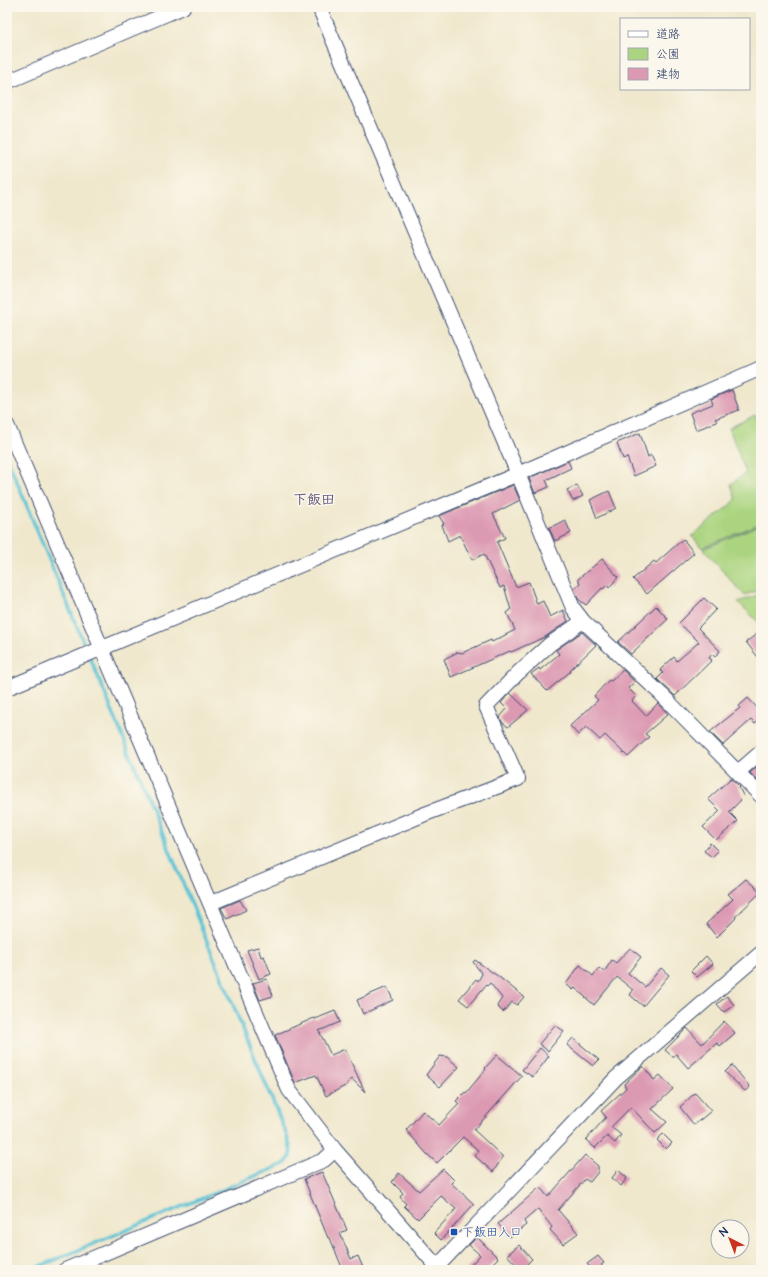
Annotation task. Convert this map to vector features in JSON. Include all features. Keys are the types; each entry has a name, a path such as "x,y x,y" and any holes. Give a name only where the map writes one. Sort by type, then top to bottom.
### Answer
{"street":[{"path":"7,82 183,7"},
{"path":"319,7 518,474 573,608 583,621 662,695 761,796"},
{"path":"7,688 518,474 761,368"},
{"path":"7,425 99,649 211,903 289,1090 335,1150 437,1269 616,1078 761,952"},
{"path":"211,903 424,814 518,779 486,706 518,673 550,644 583,621"},
{"path":"738,772 761,752"},
{"path":"65,1270 324,1160 335,1150"}],"green space":[{"path":"755,415 761,427 761,523 702,548 692,536 736,500 731,484 746,473 729,428"},
{"path":"761,524 761,590 744,595 703,549"},
{"path":"761,594 761,625 738,602"}],"building":[{"path":"732,390 739,410 715,419 717,422 696,430 690,413 713,404 711,399"},
{"path":"640,433 648,457 651,455 656,466 634,476 627,457 623,459 617,443"},
{"path":"568,461 571,468 546,480 549,487 535,493 529,478"},
{"path":"513,485 520,500 493,514 505,538 497,542 516,587 529,582 537,604 543,601 550,617 563,610 568,621 545,637 451,677 444,659 458,652 462,653 491,640 492,642 515,630 507,613 511,610 504,586 500,588 484,554 472,560 460,535 448,541 442,525 444,524 439,516"},
{"path":"577,485 583,496 573,501 567,490"},
{"path":"609,491 616,508 597,518 590,500"},
{"path":"565,520 571,533 555,541 549,528"},
{"path":"683,539 694,553 647,594 633,579 654,561 656,563"},
{"path":"602,559 618,577 609,588 607,585 603,589 602,588 586,605 578,599 574,589 580,584 578,579"},
{"path":"704,598 716,609 698,628 720,651 715,657 712,654 709,658 712,660 675,696 657,679 663,673 660,670 674,657 677,661 699,642 679,623"},
{"path":"656,606 668,619 631,654 618,642"},
{"path":"761,631 761,661 746,642"},
{"path":"582,632 596,645 570,670 571,671 547,691 531,674 539,668 540,670 559,654 556,650"},
{"path":"623,670 635,682 628,688 636,696 632,701 646,716 658,703 668,714 645,734 649,737 628,757 605,735 600,740 586,727 578,735 570,726 598,700 594,696 609,680 611,681"},
{"path":"510,693 528,710 508,727 502,722 500,717 507,709 501,703"},
{"path":"748,698 761,712 761,718 755,724 751,720 723,745 710,732 740,708 739,706"},
{"path":"761,763 761,784 750,773"},
{"path":"731,778 740,787 739,788 744,797 729,812 738,821 716,840 703,827 720,811 708,799"},
{"path":"710,843 718,851 712,857 704,851"},
{"path":"746,879 761,892 717,937 706,924 733,899 728,894"},
{"path":"240,900 246,910 227,919 221,908"},
{"path":"258,947 261,957 264,956 271,974 259,979 247,950"},
{"path":"630,948 641,957 628,973 645,987 661,968 669,975 643,1006 630,995 633,990 617,977 594,1005 575,988 573,990 566,984 580,965 593,976 599,968 604,972 612,960 616,963"},
{"path":"706,956 713,964 697,977 691,971"},
{"path":"475,960 524,997 517,1005 512,1002 503,1012 497,1006 502,998 490,983 487,986 486,985 468,1006 459,999 476,979 478,981 482,974 473,962"},
{"path":"267,979 273,996 260,1000 253,983"},
{"path":"387,987 393,1000 363,1014 357,1000"},
{"path":"727,996 734,1005 724,1012 717,1004"},
{"path":"335,1011 340,1022 319,1031 331,1055 345,1049 365,1092 352,1079 345,1086 326,1096 316,1075 295,1083 275,1035 314,1018 315,1019"},
{"path":"724,1021 735,1033 720,1046 717,1043 688,1068 676,1054 673,1057 665,1050 687,1028 702,1044"},
{"path":"555,1025 564,1031 548,1051 539,1044"},
{"path":"573,1038 599,1060 593,1066 567,1045"},
{"path":"540,1048 549,1056 533,1077 522,1070"},
{"path":"497,1055 522,1076 474,1130 503,1157 493,1172 475,1156 479,1151 463,1137 437,1163 406,1130 423,1111 439,1125 459,1104 456,1101 465,1092 466,1093"},
{"path":"440,1056 447,1057 459,1067 440,1087 426,1075"},
{"path":"732,1065 750,1087 745,1091 725,1072"},
{"path":"643,1066 654,1080 660,1075 673,1089 652,1109 667,1122 655,1133 631,1107 611,1127 621,1135 615,1143 607,1136 595,1148 586,1140 606,1117 601,1111 626,1088 624,1084"},
{"path":"695,1093 711,1111 694,1125 680,1107"},
{"path":"663,1134 672,1143 666,1149 657,1140"},
{"path":"585,1155 598,1166 598,1172 590,1182 585,1179 558,1210 578,1233 563,1244 550,1230 552,1227 538,1209 524,1221 526,1225 510,1237 498,1224 540,1187 548,1197"},
{"path":"443,1169 454,1180 451,1183 474,1204 441,1240 434,1233 456,1209 441,1196 418,1219 404,1206 406,1204 400,1197 403,1193 392,1182 399,1173 419,1191"},
{"path":"618,1170 627,1178 621,1186 612,1178"},
{"path":"322,1172 347,1230 340,1233 351,1259 358,1256 364,1270 343,1270 330,1238 328,1238 304,1179"},
{"path":"477,1237 498,1258 486,1270 466,1270 480,1255 469,1245"},
{"path":"519,1245 532,1259 521,1270 507,1255"},
{"path":"598,1256 604,1263 601,1265 606,1270 593,1270 587,1264"}],"waterway":[{"path":"7,458 87,651"},
{"path":"31,1270 284,1164 288,1161 291,1153 285,1131 90,657"}],"place":[{"name":"下飯田入口","path":"454,1232"}],"district":[{"name":"下飯田","path":"314,499"}]}
